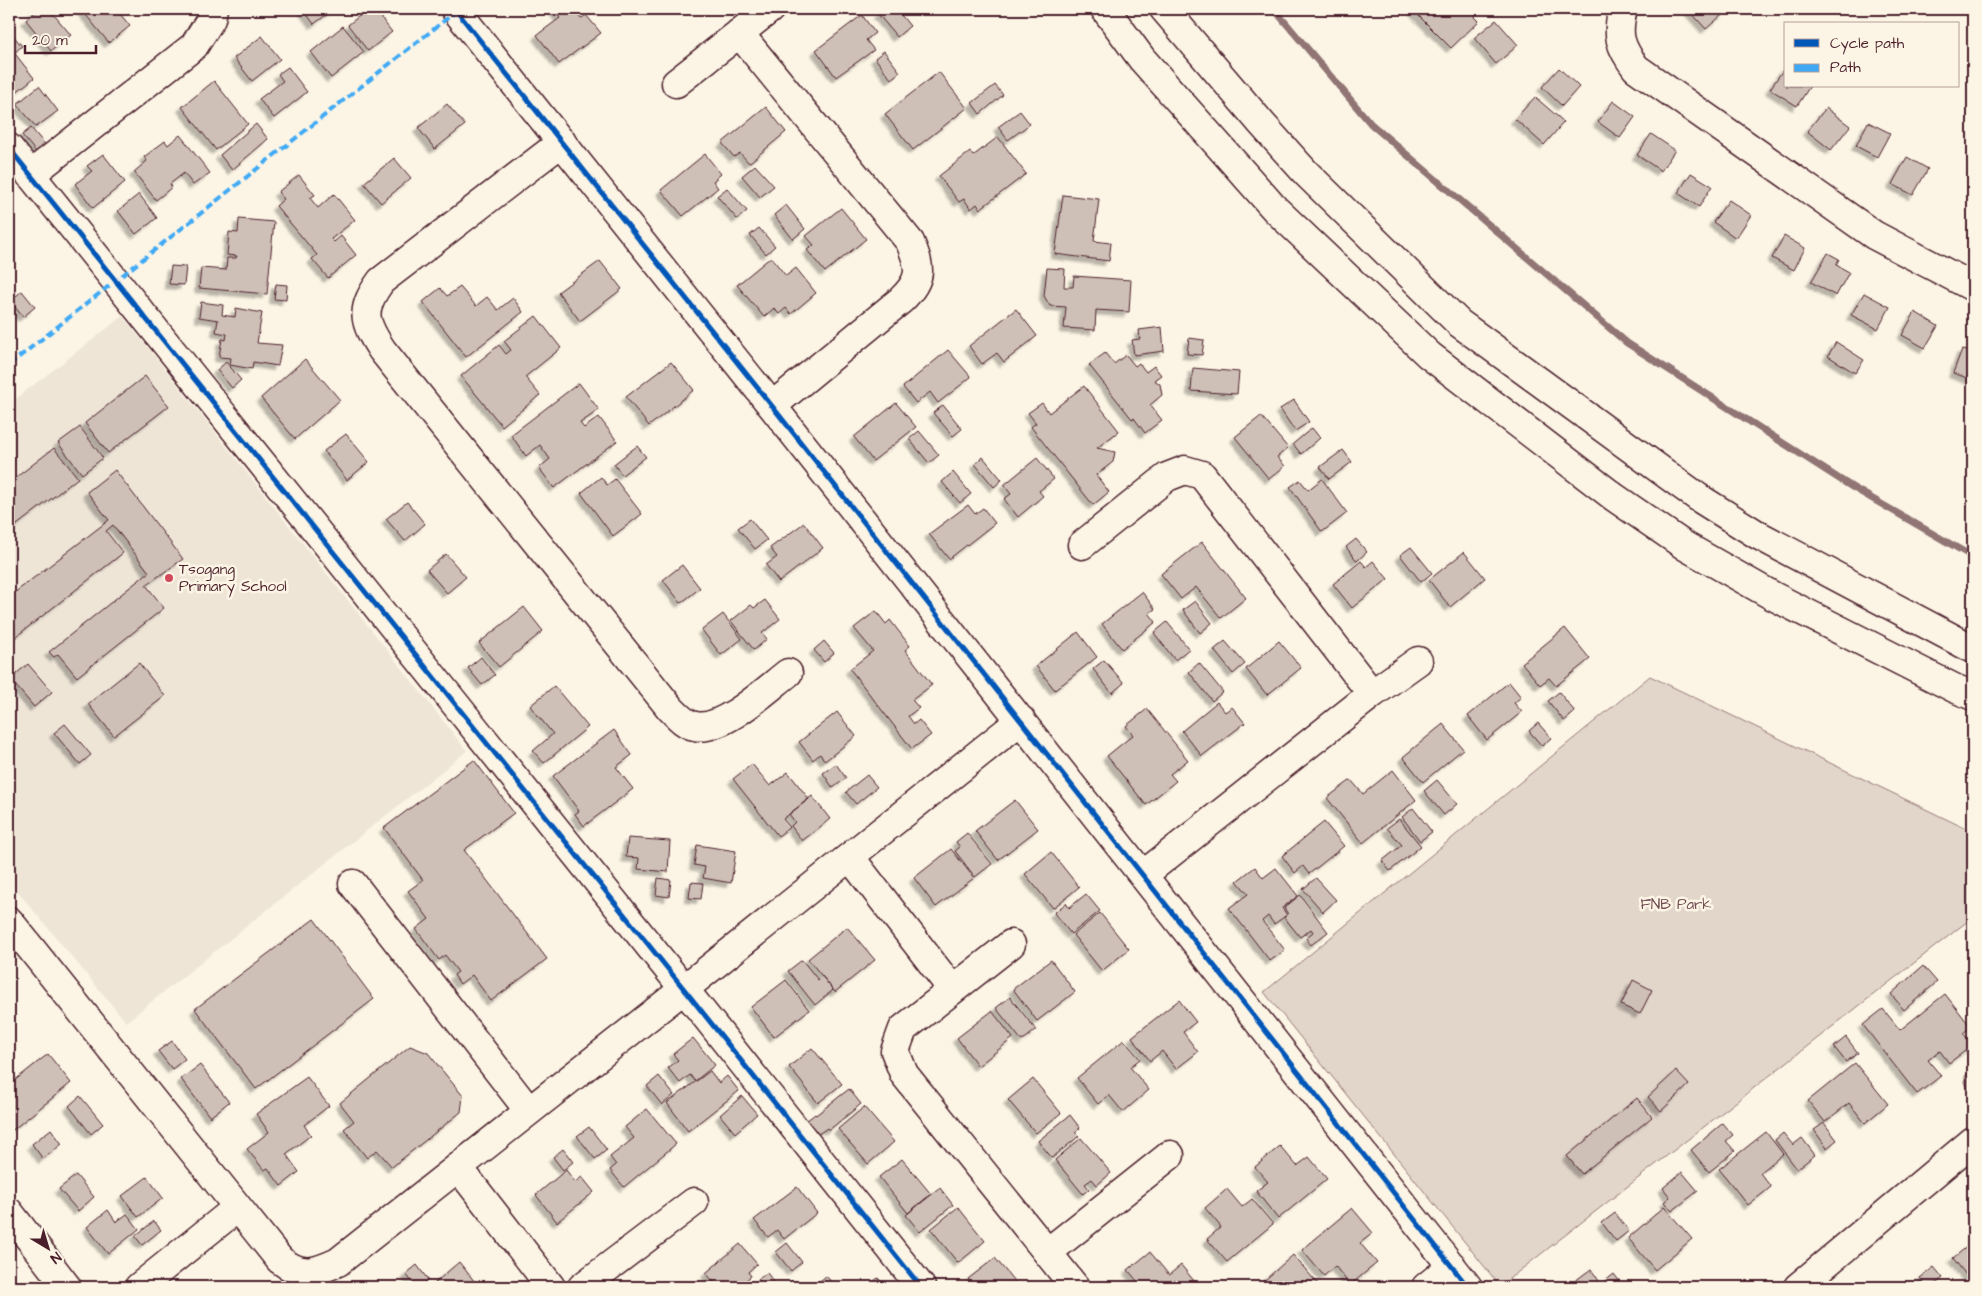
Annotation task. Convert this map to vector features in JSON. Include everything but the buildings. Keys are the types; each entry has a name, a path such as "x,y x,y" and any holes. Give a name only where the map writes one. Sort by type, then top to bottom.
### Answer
{"street":[{"path":"30,175 194,46 211,19 213,9"},
{"path":"455,9 1021,720 1460,1277 1426,1287"},
{"path":"676,83 770,9"},
{"path":"1105,9 1142,59 1275,209 1429,355 1614,497 1686,546 1773,596 1973,696"},
{"path":"1164,9 1249,110 1306,173 1459,323 1698,498 1758,535 1973,650"},
{"path":"1623,9 1618,25 1624,52 1636,68 1874,235 1973,287"},
{"path":"739,33 910,242 917,259 918,274 913,288 894,306 772,406"},
{"path":"562,142 381,281 369,297 366,314 370,331 382,350 682,721 696,726 712,725 728,718 788,674"},
{"path":"9,148 921,1287"},
{"path":"1082,545 1167,477 1185,470 1202,475 1372,694"},
{"path":"1143,875 1372,694 1418,661"},
{"path":"9,921 280,1260 292,1269 307,1272 338,1262 1021,720"},
{"path":"850,857 952,989"},
{"path":"353,884 529,1111"},
{"path":"1011,944 903,1029 895,1051 904,1074 1075,1287"},
{"path":"1798,1287 1973,1141"},
{"path":"1048,1252 1170,1155"},
{"path":"458,1168 551,1287"},
{"path":"582,1287 694,1202"},
{"path":"139,1287 237,1208"},
{"path":"9,1212 17,1234 67,1287"}],"shaded area":[{"name":"Tsogang Primary School","path":"123,316 467,751 126,1022 9,881 9,404"},
{"path":"1970,1071 1973,1071 1973,1103 1965,1082 1965,1076"}],"green space":[{"name":"FNB Park","path":"1650,676 1973,832 1973,917 1500,1286 1264,992"}],"waterway":[{"path":"1274,9 1371,124 1627,343 1852,487 1973,557"}],"marked path":[{"path":"9,365 459,9"}],"cycle path":[{"path":"455,9 772,406 1468,1287"},
{"path":"9,148 921,1287"}],"place":[{"name":"Tsogang Primary School","path":"169,578"}]}
